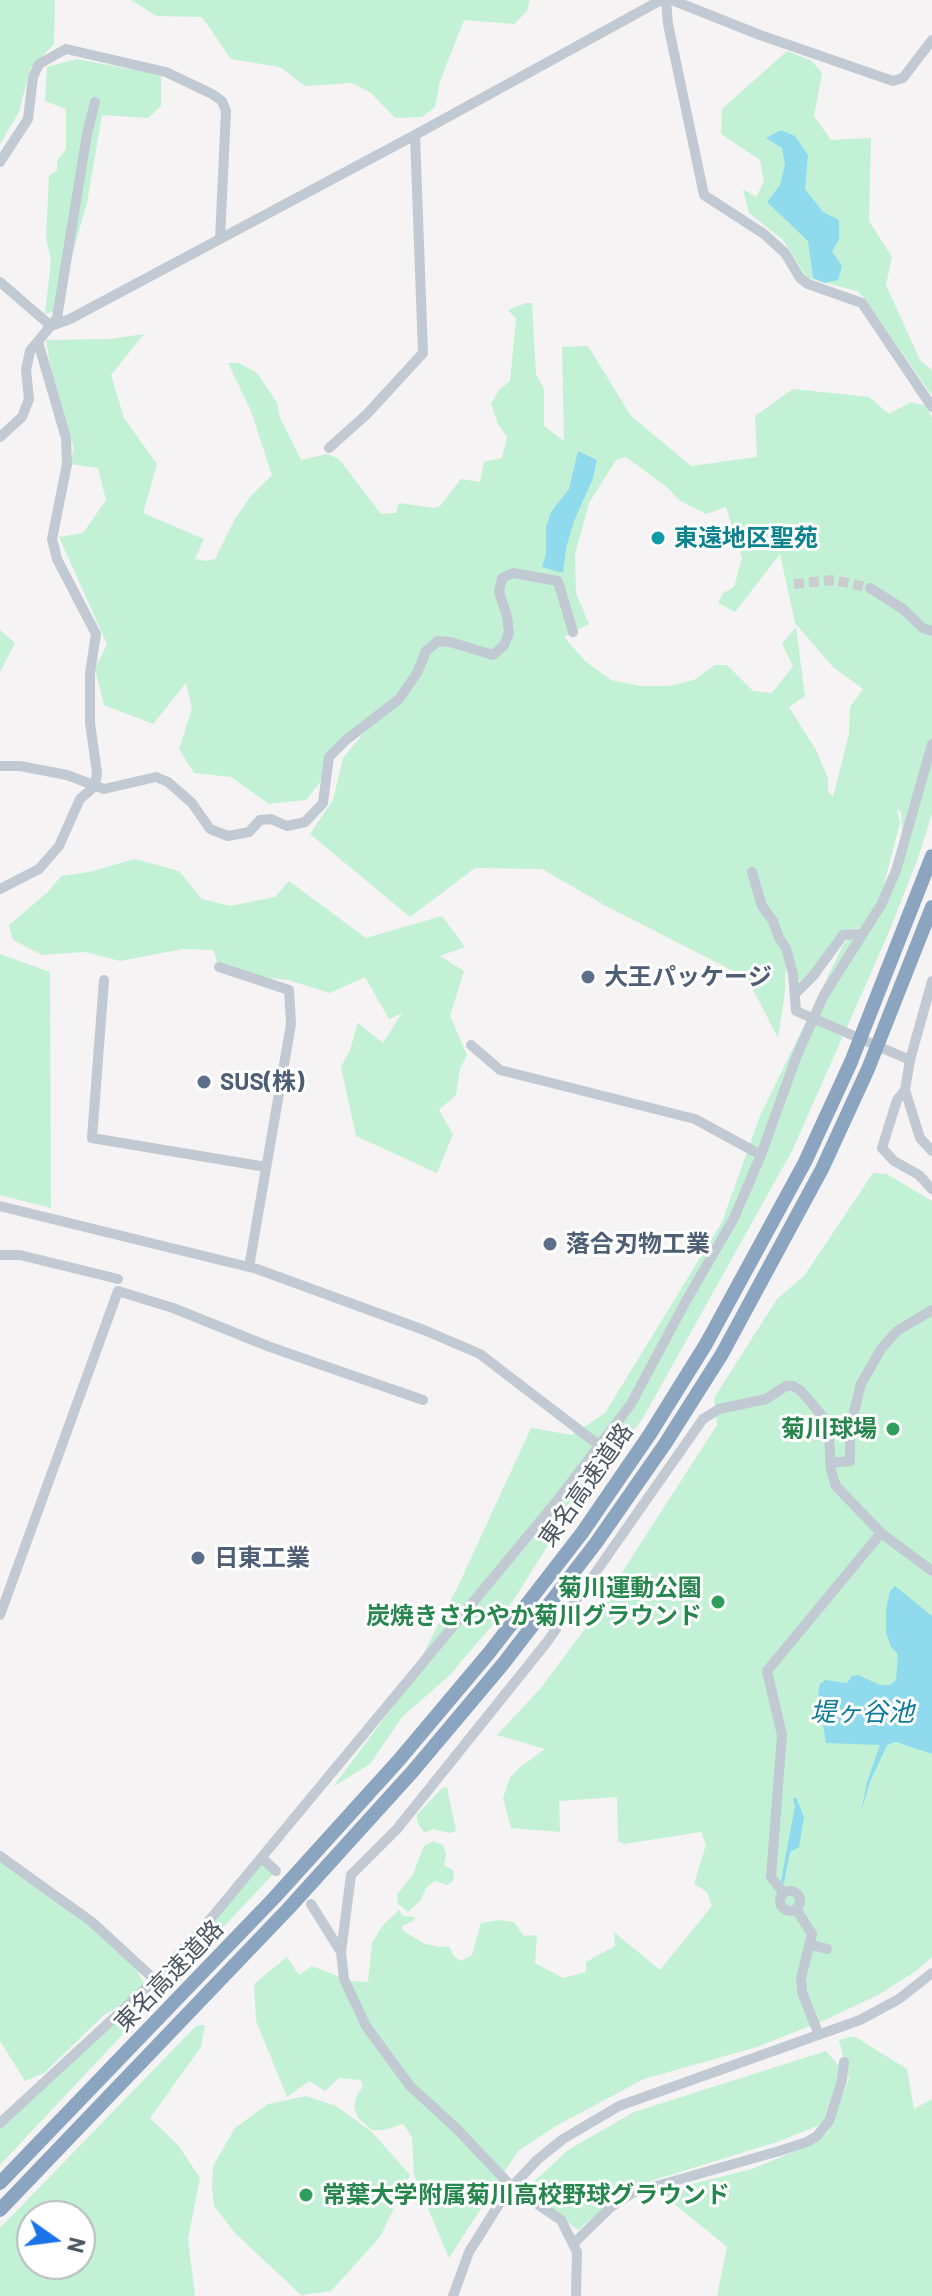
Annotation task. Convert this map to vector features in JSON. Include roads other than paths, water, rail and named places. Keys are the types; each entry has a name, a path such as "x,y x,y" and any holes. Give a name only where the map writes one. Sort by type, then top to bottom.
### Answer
{"highway":[{"name":"東名高速道路","path":"0,2183 264,1908 399,1760 489,1653 582,1533 650,1434 706,1344 805,1162 851,1062 932,856"},
{"name":"東名高速道路","path":"0,2210 288,1909 413,1771 503,1664 596,1543 665,1444 722,1354 822,1169 868,1069 932,907"}],"street":[{"path":"51,326 70,319 666,0 893,81 903,78 932,40"},
{"path":"666,0 668,24 704,195 764,234 785,253 800,278 808,284 862,303 932,407"},
{"path":"0,162 28,119 33,77 39,64 66,49 166,72 212,94 222,101 226,111 220,239"},
{"path":"0,437 22,417 29,399 26,370 30,351 57,318 95,102"},
{"path":"329,448 367,414 423,353 415,135"},
{"path":"0,282 51,326"},
{"path":"0,889 39,869 59,846 80,799 95,786 97,773 90,723 90,673 96,634 57,559 52,539 67,464 66,438 38,342"},
{"path":"0,766 20,766 67,775 104,789 156,777 168,782 192,803 210,829 228,836 249,832 260,820 271,819 287,826 305,822 323,803 329,757 399,699 417,673 426,651 438,641 493,655 504,645 509,633 499,592 502,578 513,573 558,581 573,632"},
{"path":"870,588 903,609 923,628 932,631"},
{"path":"0,2123 155,1980 262,1858 600,1446 631,1404 734,1218 818,1007 881,905 896,871 932,744"},
{"path":"752,872 762,906 786,948 796,993 796,1011 907,1059"},
{"path":"796,993 813,976 843,935 862,934"},
{"path":"219,967 289,990 291,1024 249,1267"},
{"path":"104,980 92,1138 266,1167"},
{"path":"932,981 907,1059 905,1090 920,1138 932,1151"},
{"path":"471,1045 500,1070 695,1119 761,1155"},
{"path":"905,1090 897,1100 882,1148 894,1161 919,1175 932,1189"},
{"path":"0,1206 249,1267 424,1330 480,1354 600,1446"},
{"path":"0,1255 20,1255 118,1279"},
{"path":"0,1615 118,1291 173,1308 270,1347 423,1400"},
{"path":"830,1463 850,1461 850,1428 861,1384 881,1349 897,1331 932,1310"},
{"path":"576,2296 577,2252 561,2220 511,2186 456,2128 410,2086 366,2026 344,1979 341,1952 351,1875 397,1829 547,1642 703,1419 719,1409 766,1399 786,1386 793,1386 825,1419 836,1486 881,1533 932,1571"},
{"path":"819,2035 796,1978 812,1934 796,1909 800,1902 798,1895 784,1893 771,1877 782,1735 767,1671 881,1533"},
{"path":"0,1856 92,1922 155,1980"},
{"path":"262,1858 276,1871"},
{"path":"311,1904 341,1952"},
{"path":"809,1944 827,1949"},
{"path":"453,2296 469,2252 511,2186 563,2139 619,2106 860,2020 890,2004 932,1973"},
{"path":"574,2243 611,2207 632,2193 779,2151 817,2136 829,2121 842,2080 844,2062"}],"water":[{"path":"781,130 795,136 808,155 805,189 823,212 839,220 839,240 832,251 842,266 838,280 824,283 813,278 808,241 767,202 780,185 785,165 782,148 766,138"},
{"path":"578,451 597,460 593,478 574,521 563,573 542,567 546,554 546,527 551,512 569,489"},
{"name":"堤ヶ谷池","path":"895,1586 932,1616 932,1754 896,1742 887,1745 870,1782 861,1812 867,1782 880,1745 826,1743 818,1693 820,1684 825,1680 847,1683 852,1676 858,1675 880,1685 890,1685 896,1680 898,1654 891,1647 886,1633 886,1609 890,1591"},
{"path":"796,1797 804,1817 799,1847 790,1852 784,1883 781,1881 795,1806 793,1799"}],"tunnel":[{"path":"794,584 834,580 870,588"}],"place":[{"name":"東遠地区聖苑","path":"658,538"},
{"name":"大王パッケージ","path":"588,977"},
{"name":"SUS(株)","path":"204,1082"},
{"name":"落合刃物工業","path":"550,1244"},
{"name":"菊川球場","path":"893,1429"},
{"name":"日東工業","path":"198,1558"},
{"name":"菊川運動公園 炭焼きさわやか菊川グラウンド","path":"718,1602"},
{"name":"常葉大学附属菊川高校野球グラウンド","path":"306,2195"}]}
